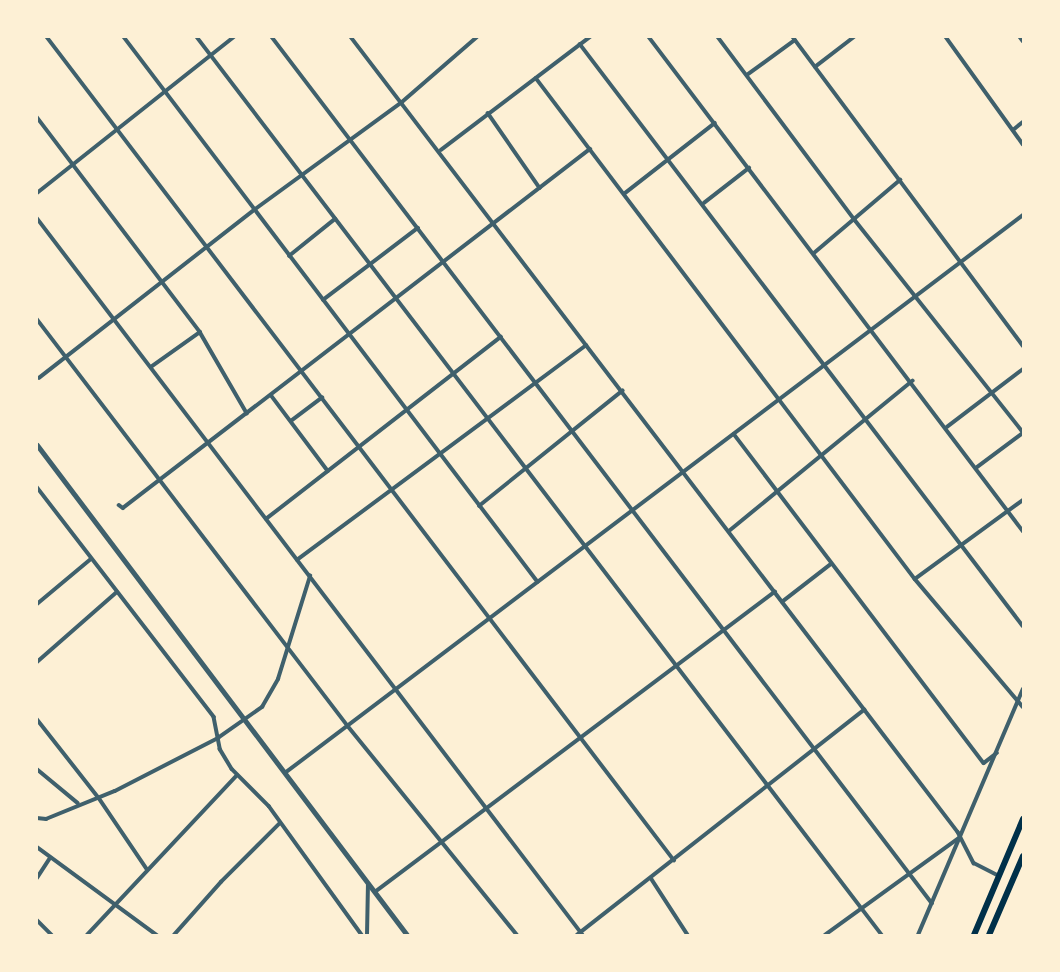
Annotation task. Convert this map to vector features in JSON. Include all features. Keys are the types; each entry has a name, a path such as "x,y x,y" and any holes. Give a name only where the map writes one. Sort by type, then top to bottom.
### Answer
{"main road":[{"path":"974,935 1023,819"},
{"path":"989,935 1023,856"}],"street":[{"path":"47,37 674,860"},
{"path":"124,37 538,582"},
{"path":"197,37 882,935"},
{"path":"37,192 234,37"},
{"path":"272,37 932,903"},
{"path":"351,37 440,150 961,837 974,863 999,876"},
{"path":"39,378 254,210 402,102 477,37"},
{"path":"440,150 590,37"},
{"path":"649,37 1023,531"},
{"path":"718,37 855,220 918,296 1023,433 976,468"},
{"path":"815,66 854,37"},
{"path":"946,37 1023,144"},
{"path":"1020,37 1023,41"},
{"path":"747,75 794,38 1023,346"},
{"path":"580,44 704,203 1023,626"},
{"path":"536,78 915,579 1021,706"},
{"path":"488,114 540,188"},
{"path":"37,117 200,332 247,413"},
{"path":"1013,130 1023,122"},
{"path":"624,194 715,123"},
{"path":"119,505 123,508 590,149"},
{"path":"704,203 750,168"},
{"path":"814,253 900,180"},
{"path":"285,774 395,688 1023,215"},
{"path":"37,218 580,934 864,710"},
{"path":"289,256 335,219"},
{"path":"323,300 418,228"},
{"path":"37,319 348,726 517,935"},
{"path":"151,368 200,332"},
{"path":"266,519 501,337"},
{"path":"297,560 586,345"},
{"path":"946,428 1023,369"},
{"path":"728,531 912,382"},
{"path":"479,506 622,391"},
{"path":"271,395 328,471"},
{"path":"291,421 322,398"},
{"path":"734,434 984,763 997,754"},
{"path":"37,445 407,935"},
{"path":"37,487 214,717 220,749 237,775 269,806 364,935"},
{"path":"915,579 1023,499"},
{"path":"37,604 91,559"},
{"path":"782,602 831,564"},
{"path":"37,818 46,818 99,798 218,738 245,721 269,699 289,647 310,576"},
{"path":"37,662 117,592"},
{"path":"375,892 775,592"},
{"path":"918,935 997,754 1021,706 1023,689"},
{"path":"37,719 99,798 147,869"},
{"path":"37,769 79,804"},
{"path":"86,935 237,775"},
{"path":"174,935 221,882 281,823"},
{"path":"825,935 961,837"},
{"path":"37,848 112,905 157,935"},
{"path":"37,878 50,858"},
{"path":"651,878 688,935"},
{"path":"364,935 368,883"},
{"path":"37,920 52,935"}]}
